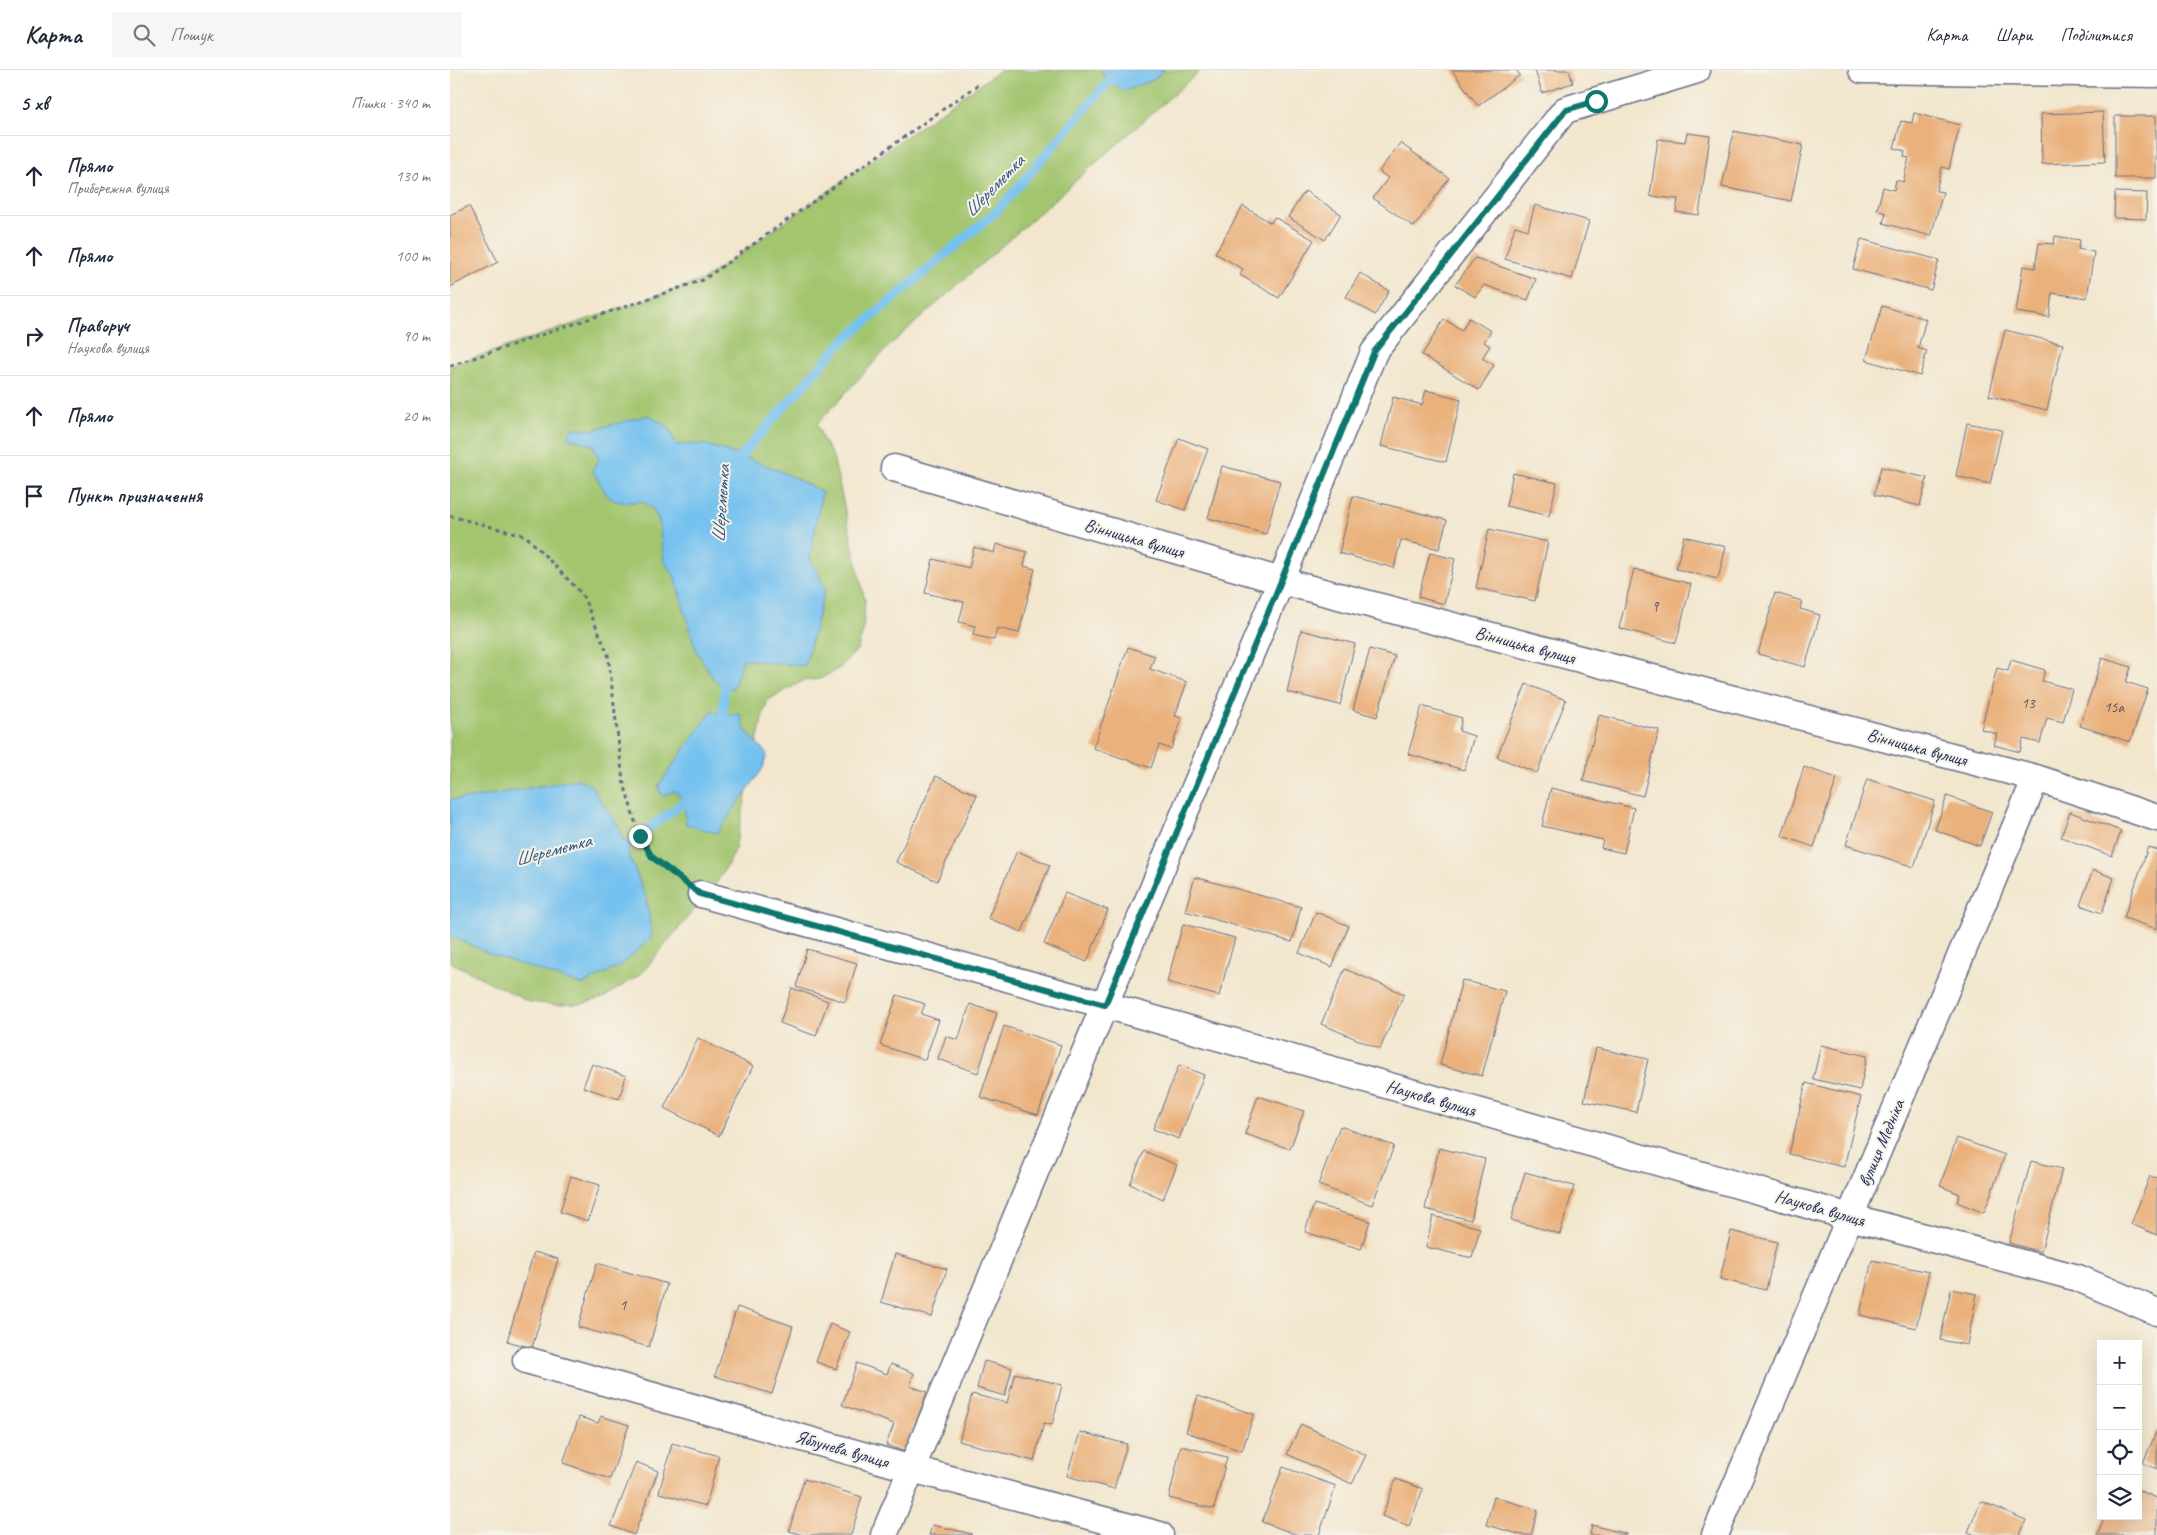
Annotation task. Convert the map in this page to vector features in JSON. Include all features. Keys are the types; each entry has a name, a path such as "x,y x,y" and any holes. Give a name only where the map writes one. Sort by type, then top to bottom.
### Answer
{"street":[{"path":"884,1535 1281,581 1374,352 1566,110 1697,70"},
{"path":"1862,70 2157,74"},
{"name":"Вінницька вулиця","path":"894,468 1281,581 2036,778 2157,818"},
{"name":"вулиця Медніка","path":"1715,1535 2036,778"},
{"name":"Наукова вулиця","path":"700,894 1105,1005 1850,1217 2078,1278 2157,1312"},
{"name":"Яблунева вулиця","path":"526,1360 912,1469 1160,1535"}],"path":[{"path":"450,366 703,280 980,83"},
{"path":"450,516 526,536 582,594 608,654 623,780 640,836 652,857 700,894"}],"green space":[{"path":"1000,70 1201,70 891,344 817,424 824,442 833,456 865,601 863,632 857,650 840,668 820,679 803,681 768,700 763,714 734,854 717,882 641,974 603,998 581,1004 556,1005 529,1002 450,962 450,366 703,280"}],"water":[{"path":"1101,70 1164,70 1153,80 1125,91 1108,82"},
{"path":"649,415 669,428 676,445 704,444 778,470 822,492 810,557 825,588 805,666 743,659 733,689 715,681 696,650 674,575 664,562 659,521 653,509 642,501 622,502 610,498 592,470 599,460 593,445 568,438 573,428 592,430"},
{"path":"712,711 723,714 740,714 744,729 767,754 763,768 717,833 686,824 684,802 675,791 662,796 658,786"},
{"path":"578,779 591,786 617,824 646,898 652,937 622,965 582,985 495,956 450,936 450,800 479,797"}],"building":[{"path":"1452,70 1516,70 1520,75 1478,106"},
{"path":"1535,70 1569,70 1573,83 1542,93"},
{"path":"2103,112 2105,162 2042,164 2041,114"},
{"path":"1914,113 1960,125 1949,169 1942,167 1936,191 1943,192 1931,236 1883,223 1886,213 1877,210 1883,187 1894,190 1896,180 1903,182 1909,158 1904,157 1905,151 1894,148 1901,121 1912,123"},
{"path":"2115,116 2156,116 2156,178 2115,178"},
{"path":"1734,131 1803,145 1791,201 1722,187"},
{"path":"1687,133 1710,136 1699,215 1676,212 1678,199 1650,196 1658,139 1685,142"},
{"path":"1400,143 1449,178 1414,227 1373,198 1388,178 1379,171"},
{"path":"1305,191 1341,214 1325,240 1288,217"},
{"path":"2115,192 2147,193 2146,219 2114,218"},
{"path":"1535,205 1589,221 1572,279 1505,259 1515,226 1528,230"},
{"path":"469,206 498,262 450,287 450,215"},
{"path":"1243,206 1271,223 1274,217 1314,240 1279,298 1240,275 1243,269 1215,253"},
{"path":"2055,236 2080,240 2078,249 2094,252 2087,298 2052,293 2049,317 2016,312 2023,266 2035,268 2039,243 2054,244"},
{"path":"1861,239 1939,260 1931,290 1853,269"},
{"path":"1475,258 1536,279 1528,300 1484,285 1475,297 1455,285"},
{"path":"1360,273 1389,291 1375,315 1346,297"},
{"path":"1882,306 1926,319 1918,348 1927,351 1920,376 1866,360"},
{"path":"1469,318 1491,331 1484,342 1490,346 1482,358 1494,365 1479,390 1422,355 1444,319 1462,330"},
{"path":"2005,330 2063,344 2047,410 1989,396"},
{"path":"1426,390 1461,399 1446,462 1381,446 1393,397 1422,405"},
{"path":"1967,423 2002,430 1990,484 1956,476"},
{"path":"1179,438 1208,449 1185,510 1156,500"},
{"path":"1222,466 1280,481 1266,534 1208,518"},
{"path":"1881,467 1927,478 1920,506 1874,495"},
{"path":"1513,473 1557,483 1549,516 1506,506"},
{"path":"1353,496 1447,520 1439,549 1401,540 1394,568 1339,553"},
{"path":"1489,529 1548,542 1535,601 1476,588"},
{"path":"1684,536 1726,547 1718,579 1676,569"},
{"path":"996,544 1027,552 1024,566 1035,569 1019,633 997,628 994,640 973,635 975,626 959,622 964,602 925,593 933,559 969,568 974,547 994,553"},
{"path":"1430,553 1455,559 1444,604 1418,597"},
{"path":"1634,569 1691,584 1676,643 1619,628"},
{"path":"1775,593 1802,601 1800,609 1820,615 1805,667 1758,654"},
{"path":"1301,630 1355,644 1340,705 1287,692"},
{"path":"1128,647 1155,656 1150,669 1187,682 1175,716 1182,718 1171,749 1159,745 1151,768 1093,748"},
{"path":"1370,649 1395,656 1377,717 1353,710"},
{"path":"2102,658 2131,667 2126,682 2148,689 2130,742 2080,726"},
{"path":"2011,660 2045,670 2042,681 2072,689 2063,722 2047,718 2040,743 2023,739 2020,752 1994,745 1997,734 1981,729 1997,668 2008,671"},
{"path":"1526,684 1566,700 1537,773 1497,757"},
{"path":"1422,706 1462,718 1459,731 1474,736 1464,770 1408,754"},
{"path":"1599,715 1659,730 1643,796 1583,781"},
{"path":"1804,767 1837,778 1814,847 1782,836"},
{"path":"936,776 977,795 937,881 896,862"},
{"path":"1867,779 1935,801 1914,867 1846,845"},
{"path":"1551,788 1634,808 1624,853 1601,848 1603,840 1542,826"},
{"path":"1947,796 1992,812 1980,846 1935,830"},
{"path":"2070,812 2121,831 2112,856 2061,837"},
{"path":"2148,847 2157,850 2157,929 2124,918"},
{"path":"1017,851 1050,865 1022,932 988,918"},
{"path":"2093,870 2114,878 2102,913 2080,905"},
{"path":"1195,877 1301,907 1292,942 1185,911"},
{"path":"1065,893 1108,910 1087,962 1044,944"},
{"path":"1316,912 1349,926 1332,967 1299,953"},
{"path":"1183,924 1235,938 1219,996 1167,982"},
{"path":"807,949 857,963 845,1002 796,987"},
{"path":"1345,969 1404,994 1380,1049 1321,1024"},
{"path":"1462,980 1505,991 1482,1076 1440,1065"},
{"path":"792,988 828,1001 816,1036 780,1023"},
{"path":"897,995 925,1004 921,1014 939,1020 925,1060 880,1045"},
{"path":"970,1004 997,1013 978,1073 938,1059 946,1036 958,1040"},
{"path":"1004,1026 1061,1045 1038,1115 980,1097"},
{"path":"698,1038 753,1066 719,1136 664,1108"},
{"path":"1821,1045 1867,1056 1860,1090 1813,1079"},
{"path":"1596,1048 1648,1059 1636,1112 1584,1101"},
{"path":"592,1064 626,1076 619,1099 583,1087"},
{"path":"1179,1065 1204,1075 1179,1139 1153,1129"},
{"path":"1806,1083 1861,1097 1844,1167 1789,1154"},
{"path":"1258,1096 1304,1111 1290,1149 1245,1134"},
{"path":"1340,1126 1394,1146 1372,1205 1318,1185"},
{"path":"1957,1138 2005,1155 1984,1213 1957,1202 1960,1194 1940,1186"},
{"path":"1439,1148 1485,1159 1471,1220 1425,1209"},
{"path":"1144,1151 1177,1165 1163,1199 1130,1184"},
{"path":"2031,1161 2062,1169 2041,1252 2009,1243"},
{"path":"1525,1172 1574,1186 1560,1234 1511,1220"},
{"path":"571,1176 600,1185 588,1221 560,1212"},
{"path":"2150,1176 2157,1178 2157,1235 2131,1224"},
{"path":"1314,1204 1370,1221 1361,1249 1305,1232"},
{"path":"1433,1216 1480,1228 1472,1258 1426,1247"},
{"path":"1731,1231 1777,1242 1766,1290 1720,1279"},
{"path":"534,1252 558,1259 532,1348 507,1341"},
{"path":"895,1254 947,1269 932,1317 881,1302"},
{"path":"1872,1260 1929,1272 1916,1328 1860,1315"},
{"path":"597,1263 667,1284 649,1347 578,1327"},
{"path":"1951,1289 1977,1294 1967,1345 1940,1340"},
{"path":"737,1307 793,1326 772,1394 715,1376"},
{"path":"830,1324 850,1332 836,1369 816,1362"},
{"path":"984,1361 1012,1368 1005,1396 977,1388"},
{"path":"857,1363 887,1374 891,1364 914,1373 910,1386 927,1392 906,1452 886,1445 894,1424 842,1405"},
{"path":"1015,1373 1062,1385 1052,1425 1044,1423 1034,1461 959,1441 972,1394 1007,1403"},
{"path":"1198,1396 1254,1414 1242,1451 1186,1432"},
{"path":"601,1416 629,1425 610,1479 563,1463 579,1417 598,1423"},
{"path":"1301,1424 1366,1455 1352,1484 1287,1454"},
{"path":"2157,1430 2157,1469 2143,1463"},
{"path":"1080,1432 1127,1444 1114,1489 1067,1476"},
{"path":"672,1443 719,1456 706,1506 659,1493"},
{"path":"1181,1446 1227,1457 1214,1509 1169,1498"},
{"path":"636,1462 658,1471 634,1535 611,1526"},
{"path":"1283,1467 1336,1486 1319,1535 1298,1535 1262,1522"},
{"path":"804,1479 862,1497 851,1535 803,1535 789,1531"},
{"path":"1396,1479 1423,1489 1409,1526 1382,1516"},
{"path":"2142,1492 2157,1498 2157,1535 2097,1535 2103,1520 2142,1520"},
{"path":"1494,1497 1538,1510 1531,1535 1522,1535 1486,1525"},
{"path":"1981,1501 2026,1520 2020,1535 1975,1535 1968,1532"},
{"path":"932,1525 972,1534 929,1535"},
{"path":"1592,1525 1626,1534 1626,1535 1590,1535"}],"waterway":[{"name":"Шереметка","path":"740,467 741,456 841,343 998,210 1108,82 1121,70"},
{"name":"Шереметка","path":"719,723 723,714 725,674"},
{"name":"Шереметка","path":"613,850 624,847 684,802 688,792"}],"route":[{"path":"640,836 652,857 700,894 1105,1005 1374,352 1566,110 1596,101"}]}
